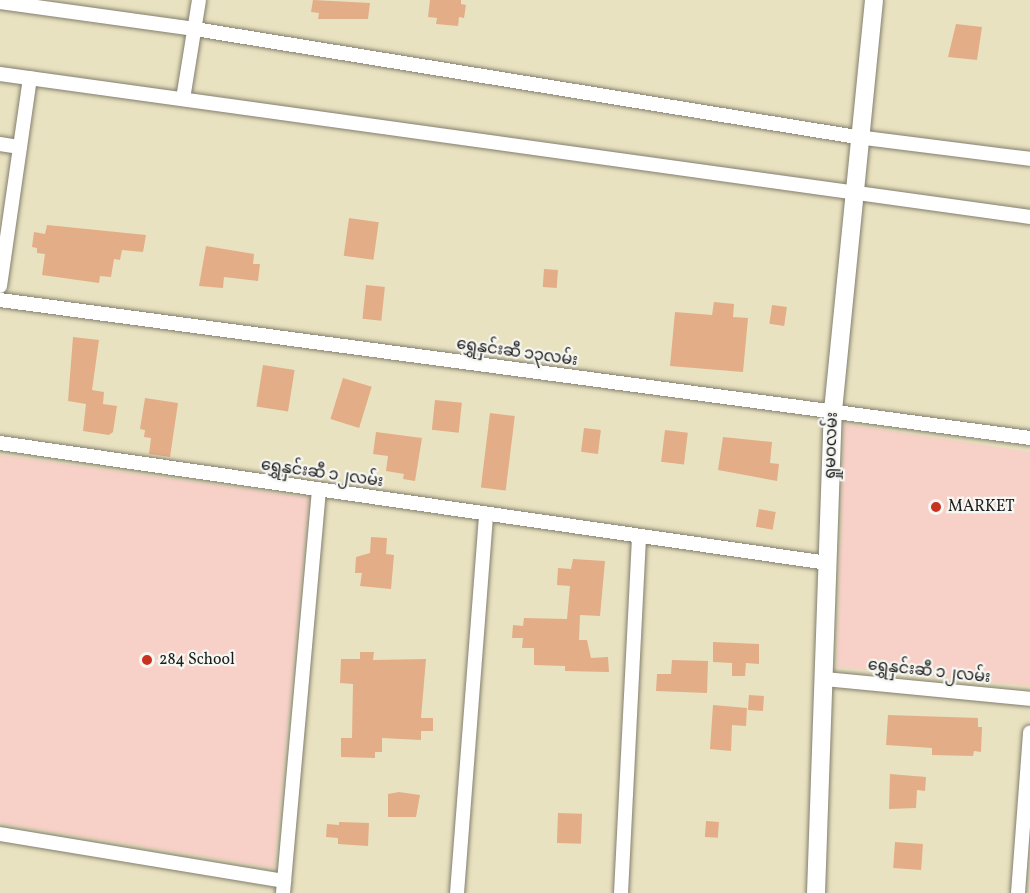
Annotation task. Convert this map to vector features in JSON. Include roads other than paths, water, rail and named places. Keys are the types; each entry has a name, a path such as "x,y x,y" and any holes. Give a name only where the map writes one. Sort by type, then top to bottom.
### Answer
{"street":[{"path":"183,99 199,0"},
{"name":"ရှုမဝလမ်း","path":"816,893 833,411 857,137 874,0"},
{"path":"0,2 195,29 857,137 1030,159"},
{"path":"0,74 1030,217"},
{"path":"0,286 30,78"},
{"path":"0,144 20,147"},
{"name":"ရွှေနှင်းဆီ ၁၃လမ်း","path":"0,300 1030,438"},
{"name":"ရွှေနှင်းဆီ ၁၂လမ်း","path":"0,443 828,563"},
{"path":"0,834 284,887 319,490"},
{"path":"458,893 486,515"},
{"path":"621,893 639,537"},
{"name":"ရွှေနှင်းဆီ ၁၂လမ်း","path":"824,679 1030,699"},
{"path":"1018,893 1030,732"}],"place":[{"name":"MARKET","path":"936,507"},
{"name":"284 School","path":"147,660"}]}
